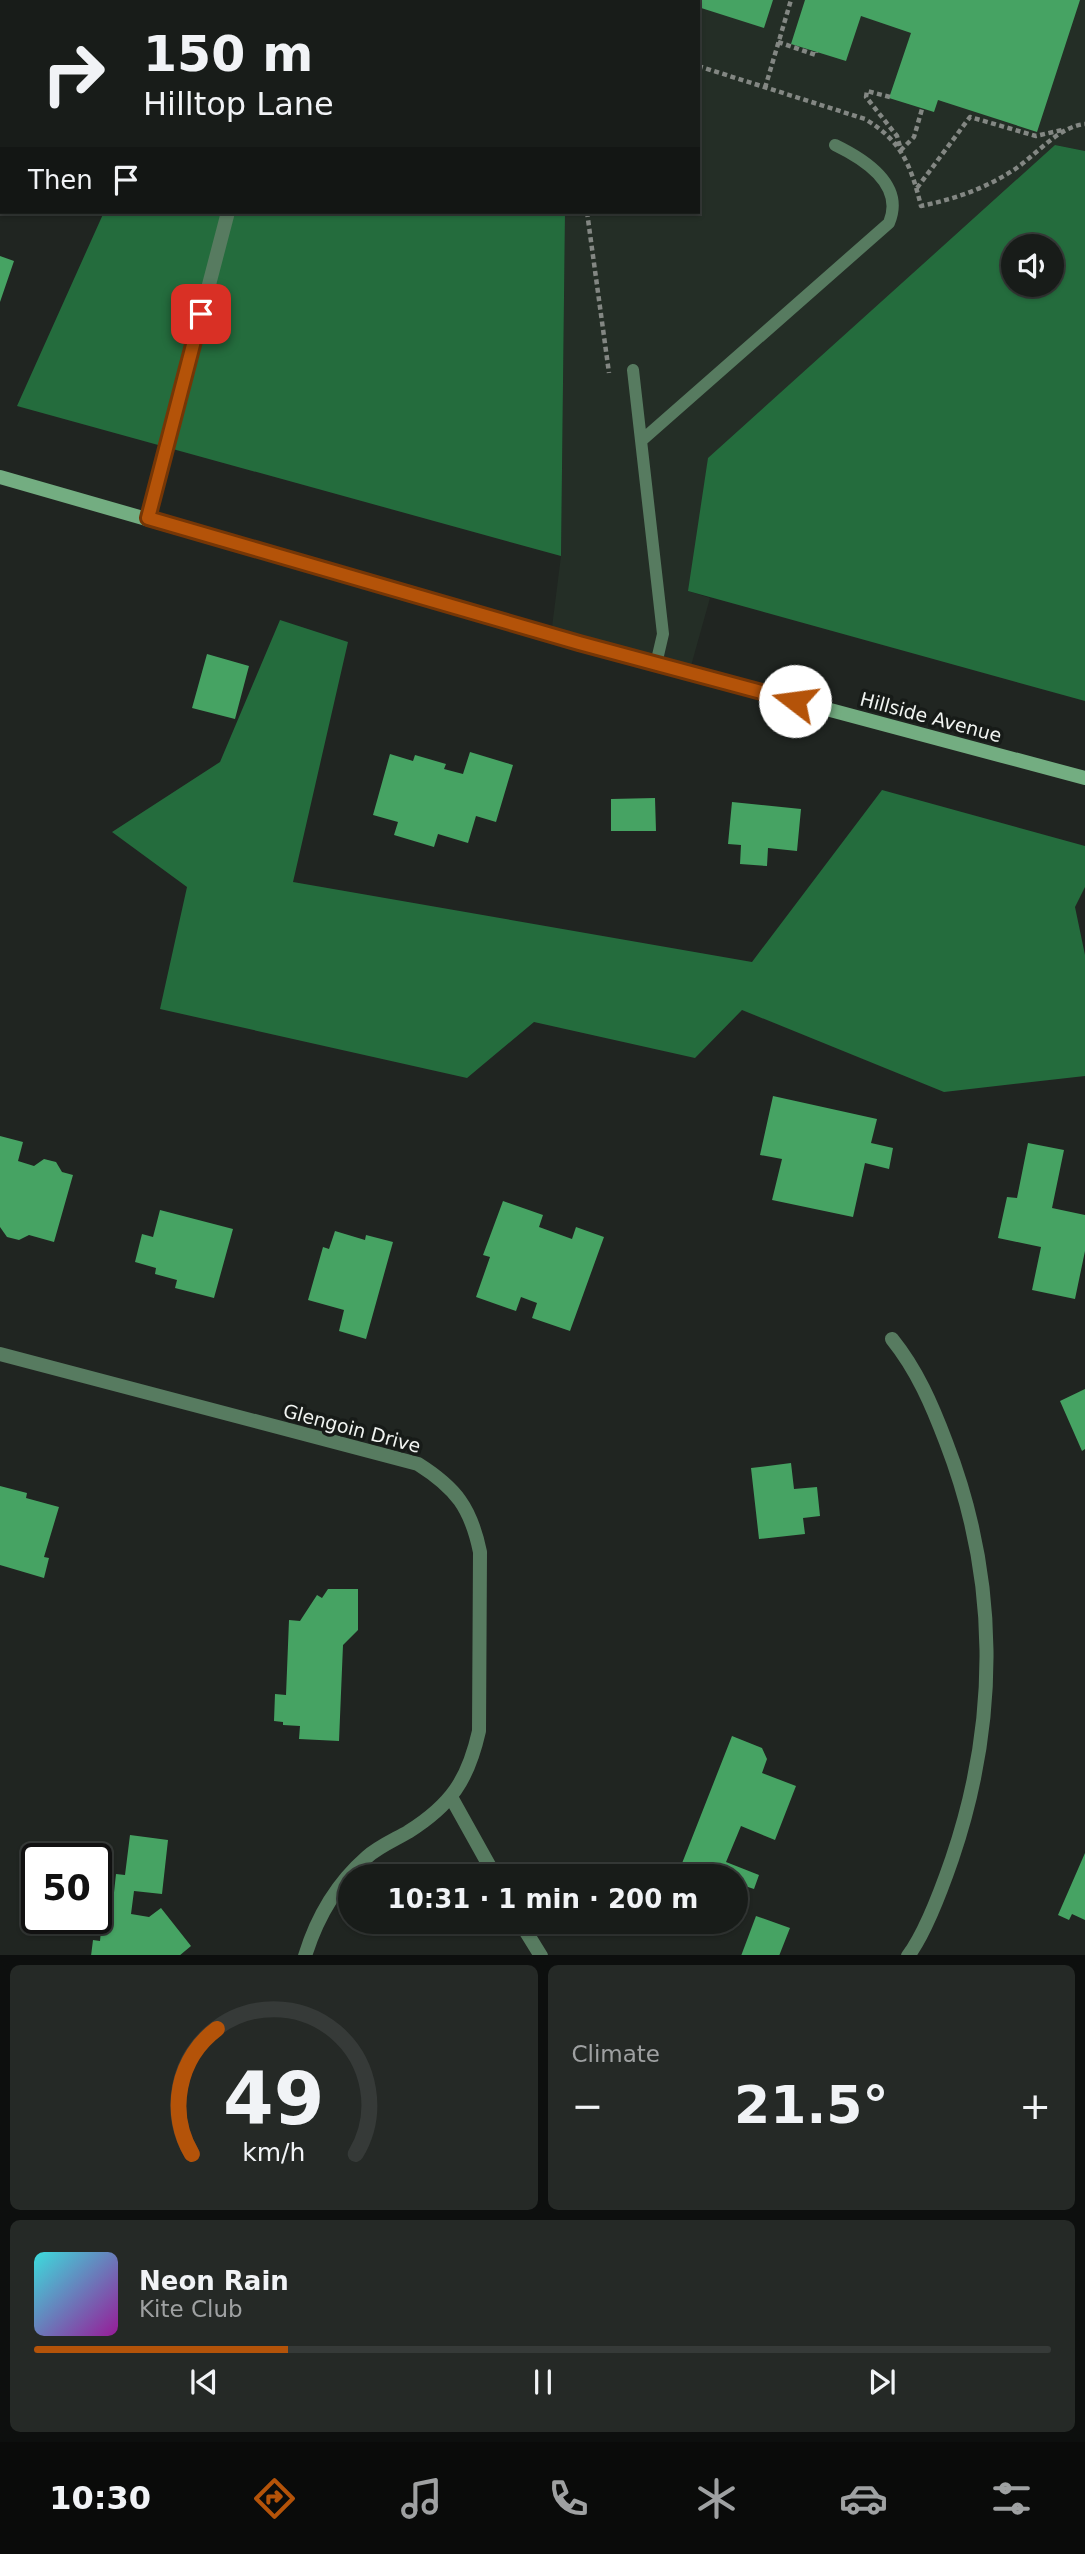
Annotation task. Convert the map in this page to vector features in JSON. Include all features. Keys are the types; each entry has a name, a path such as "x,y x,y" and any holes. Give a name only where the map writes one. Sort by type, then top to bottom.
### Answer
{"main road":[{"name":"Hillside Avenue","path":"0,477 656,664 1085,778"}],"street":[{"path":"148,518 227,214"},
{"path":"892,1339 910,1362 933,1408 959,1476 975,1536 985,1598 988,1671 982,1744 967,1816 943,1885 908,1955"},
{"name":"Glengoin Drive","path":"0,1354 418,1464 441,1479 463,1502 475,1528 480,1552 480,1731 473,1759 451,1797 430,1818 368,1856 340,1884 318,1919 305,1955"},
{"path":"451,1797 488,1864"},
{"path":"528,1934 541,1955"}],"lane":[{"path":"641,441 889,223 892,204 883,180 862,158 835,145"},
{"path":"634,370 663,634 656,664"}],"path":[{"path":"765,88 791,0"},
{"path":"778,42 816,55 816,52"},
{"path":"700,67 865,120 901,150"},
{"path":"890,97 867,91 866,97 897,136 913,174 921,206 978,190 1026,162 1066,129"},
{"path":"901,150 914,137 922,109"},
{"path":"917,189 970,117 1036,136 1085,124"}],"shaded area":[{"path":"700,0 1085,0 1085,151 1055,145 688,591 710,598 689,673 551,635 561,556 565,214 700,214"}],"green space":[{"path":"1055,145 1085,151 1085,701 688,591 708,458"},
{"path":"103,214 565,214 561,556 17,406"},
{"path":"280,620 348,642 293,882 752,962 882,790 1085,846 1085,887 1075,907 1085,955 1085,1076 944,1092 742,1010 695,1058 534,1022 467,1078 160,1009 187,887 112,832 220,762"}],"building":[{"path":"700,0 773,0 764,28 700,8"},
{"path":"805,0 1080,0 1037,132 938,100 934,112 889,98 911,33 861,16 846,61 791,44"},
{"path":"0,256 14,261 0,302"},
{"path":"207,654 249,666 235,719 192,708"},
{"path":"470,752 513,765 496,822 476,816 468,843 438,834 434,847 394,835 398,822 373,815 390,754 413,761 415,755 446,764 444,769 463,774"},
{"path":"655,798 656,831 611,831 611,799"},
{"path":"732,802 801,809 797,851 768,848 767,866 740,864 741,845 728,844"},
{"path":"773,1096 877,1119 871,1143 893,1148 889,1169 865,1163 853,1217 772,1200 782,1159 760,1155"},
{"path":"0,1136 23,1142 18,1161 34,1166 44,1159 56,1162 62,1172 73,1175 54,1242 29,1235 19,1240 7,1237 0,1227"},
{"path":"1028,1143 1064,1150 1052,1208 1085,1215 1085,1251 1075,1299 1032,1290 1041,1247 998,1238 1007,1197 1017,1198"},
{"path":"503,1201 543,1215 539,1227 572,1239 576,1227 604,1237 570,1331 532,1318 537,1303 521,1297 516,1311 476,1297 490,1257 483,1255"},
{"path":"160,1210 233,1229 214,1298 175,1288 177,1280 155,1274 156,1268 135,1262 142,1234 153,1237"},
{"path":"335,1231 365,1240 366,1235 393,1242 366,1339 339,1331 344,1310 308,1300 323,1247 329,1249"},
{"path":"1085,1389 1085,1449 1082,1451 1060,1401"},
{"path":"791,1463 794,1489 817,1487 820,1516 803,1518 805,1534 759,1539 751,1468"},
{"path":"0,1486 27,1493 26,1498 59,1507 44,1557 49,1558 44,1578 0,1565"},
{"path":"328,1589 358,1589 358,1630 343,1645 339,1741 299,1739 300,1726 283,1725 283,1722 274,1721 275,1694 286,1695 289,1620 300,1621 317,1595 322,1598"},
{"path":"732,1736 762,1748 767,1759 762,1773 796,1786 775,1840 741,1826 726,1862 731,1864 682,1864"},
{"path":"130,1835 168,1840 162,1894 134,1891 131,1914 149,1917 161,1908 191,1946 180,1955 91,1955 93,1940 100,1941 101,1934 112,1934 116,1874 125,1875"},
{"path":"1085,1853 1085,1920 1072,1914 1069,1920 1058,1915"},
{"path":"748,1871 759,1875 754,1889 748,1887"},
{"path":"756,1916 790,1928 779,1955 741,1955"}],"route":[{"path":"201,314 148,518 579,643 795,701"}]}
